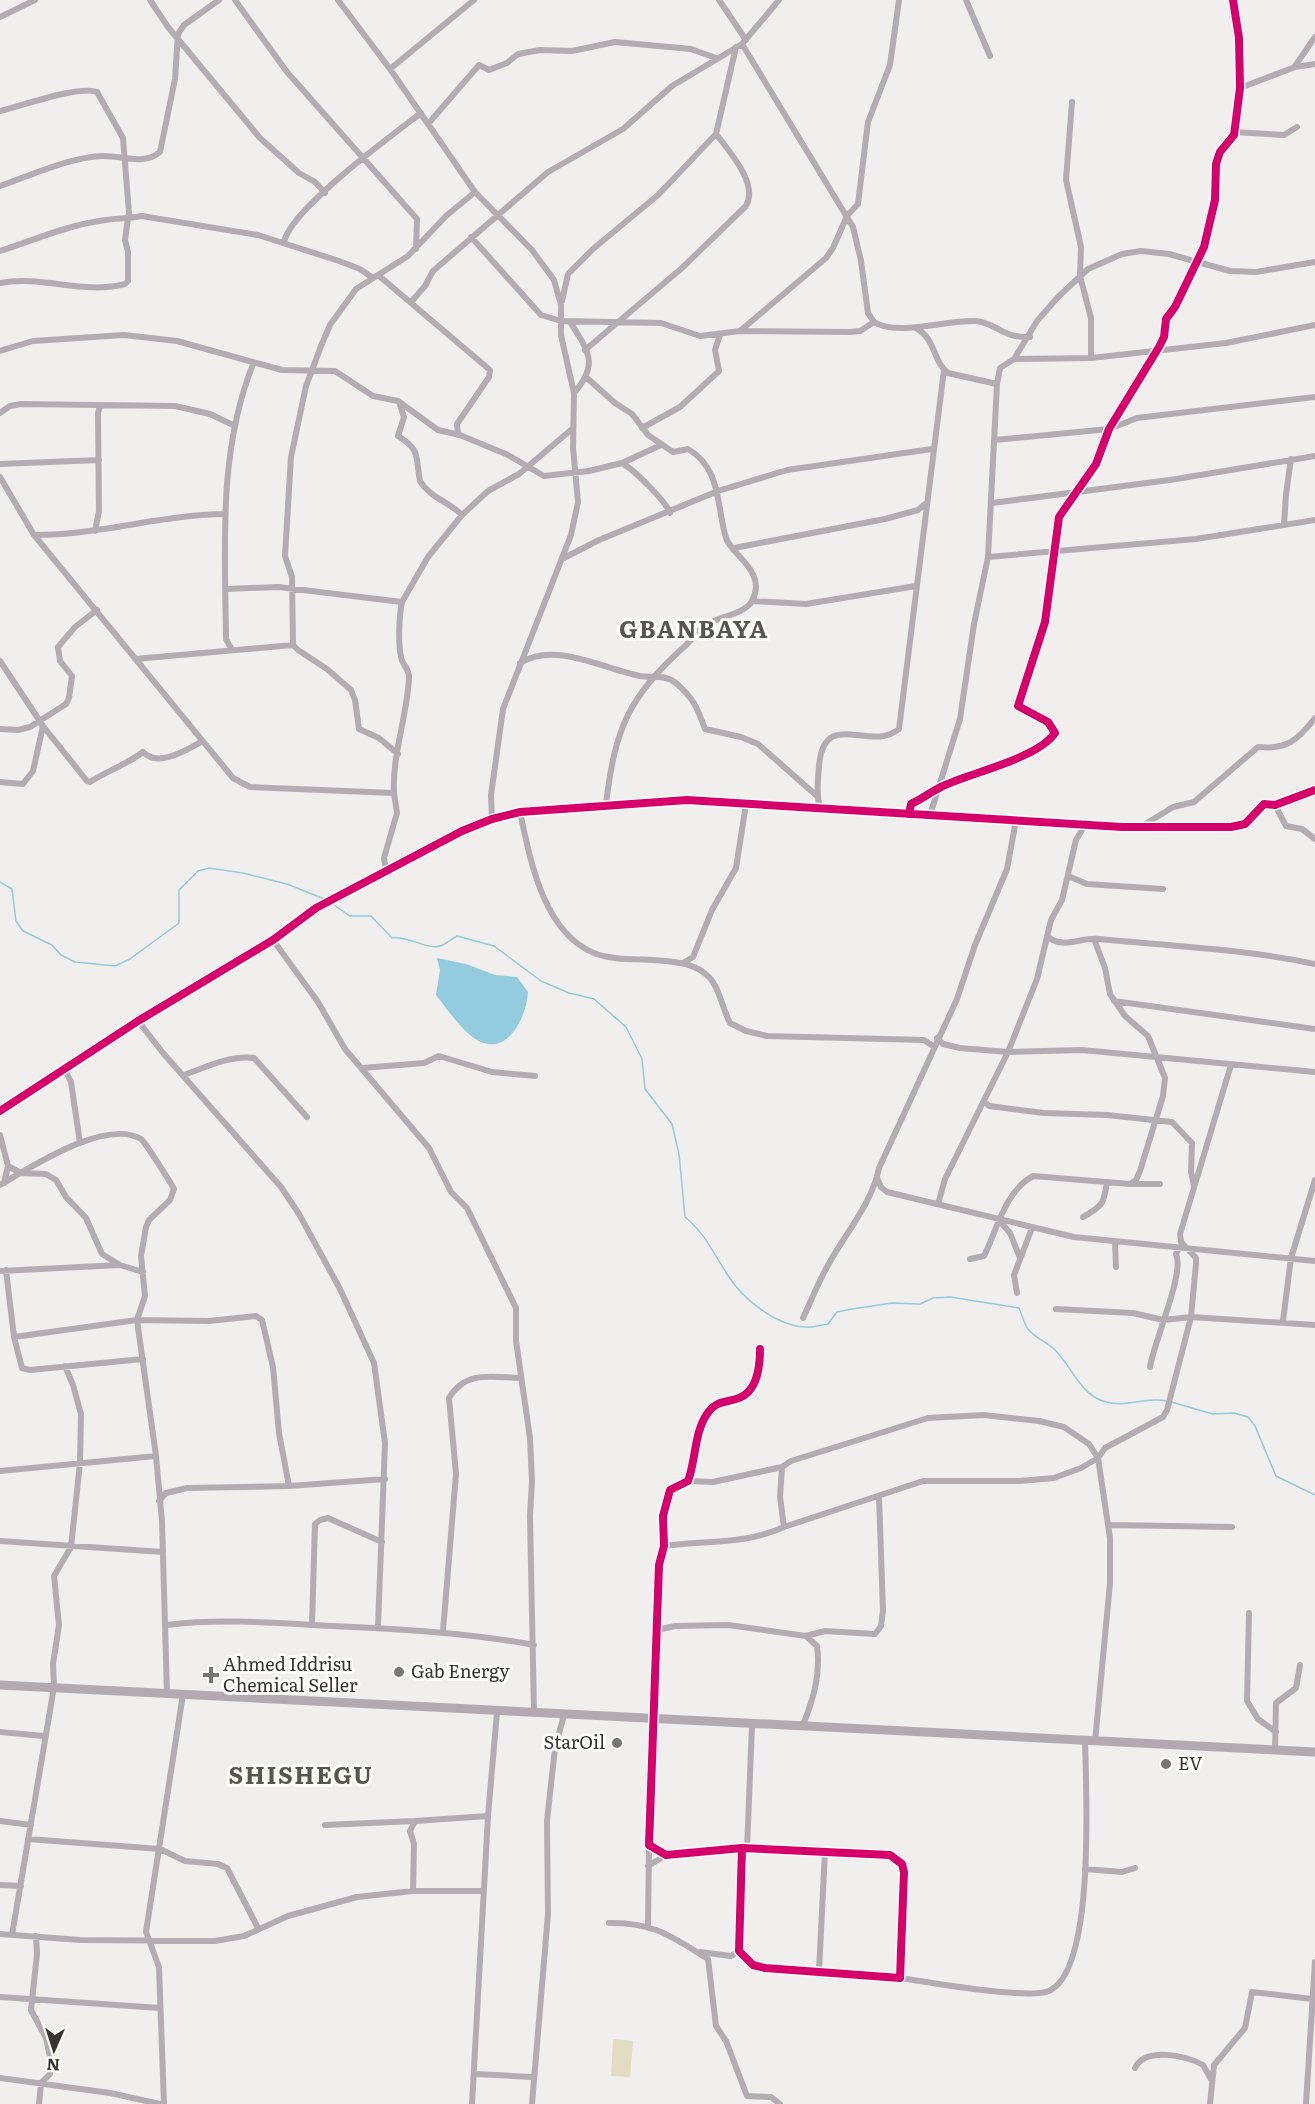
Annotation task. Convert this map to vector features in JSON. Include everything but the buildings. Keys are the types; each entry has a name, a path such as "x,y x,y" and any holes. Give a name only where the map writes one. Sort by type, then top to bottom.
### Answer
{"main road":[{"path":"0,1685 1315,1752"}],"street":[{"path":"0,16 21,3 34,0"},
{"path":"150,0 177,38 260,138 299,173 315,182 325,193"},
{"path":"0,186 102,156 144,160 156,156 163,148 175,79 177,38 184,26 219,0"},
{"path":"235,0 287,72 417,219 416,249"},
{"path":"338,0 390,69 475,192 532,250 554,280 561,305"},
{"path":"390,69 474,0"},
{"path":"719,0 742,44 847,216 858,242 865,298 874,322"},
{"path":"411,302 425,286 433,271 496,214 548,172 623,129 672,86 742,44 779,0"},
{"path":"740,331 826,258 847,216 858,204 868,122 890,65 899,0"},
{"path":"966,0 990,56"},
{"path":"909,814 911,804 941,786 1029,752 1051,739 1055,733 1048,722 1018,706 1045,622 1059,517 1100,457 1109,429 1157,351 1164,337 1166,319 1175,307 1198,261 1213,211 1216,164 1234,132 1240,88 1239,38 1233,0"},
{"path":"1295,67 1315,37"},
{"path":"428,124 479,65 489,70 507,63 518,54 540,50 572,51 615,42 691,49 716,58"},
{"path":"492,819 491,795 503,709 577,514 573,429 574,393 561,335 561,305 568,274 593,249 658,195 716,134 742,44"},
{"path":"1240,88 1295,67 1315,64"},
{"path":"0,111 68,92 94,90 121,133 128,219 125,240 128,252 128,281 125,284 103,286 0,283"},
{"path":"1072,102 1066,180 1081,247 1080,276 1091,318 1091,358"},
{"path":"284,242 286,235 294,225 362,158 421,113"},
{"path":"1234,132 1284,135 1297,127"},
{"path":"585,350 727,227 750,200 745,179 733,156 716,134"},
{"path":"398,754 379,738 359,729 355,700 345,683 293,645 292,590 285,546 291,458 306,386 334,319 356,289 416,249 446,216 475,192"},
{"path":"0,251 46,232 109,219 165,218 180,225 225,229 284,242 360,269 376,276 411,302 490,370 489,377 456,426 458,435"},
{"path":"471,237 541,315 561,321 617,324 661,323 700,336 740,331 850,332 860,331 874,322"},
{"path":"930,815 941,786 960,719 974,624 988,557 997,384 1000,368 1014,359 1045,311 1080,276 1122,254 1141,251 1198,261 1226,271 1256,272 1315,262"},
{"path":"874,322 886,326 915,327 976,321 1006,335 1030,337"},
{"path":"570,322 585,350 589,366 587,378 574,393"},
{"path":"1014,359 1091,358 1157,351 1270,336 1315,326"},
{"path":"820,808 817,796 820,759 824,746 831,737 844,733 882,738 899,729 925,504 944,370 934,346 924,333 915,327"},
{"path":"642,428 680,407 719,371 715,350 720,334"},
{"path":"0,351 42,340 124,335 177,341 253,364 282,370 335,371 373,396 399,402 438,430 458,435 508,455 544,476 575,473 622,463 661,446"},
{"path":"232,650 226,639 224,514 226,468 233,425 253,364"},
{"path":"944,370 958,377 997,384"},
{"path":"587,378 615,403 632,414 642,428 661,446 672,452 686,449 694,453 710,470 718,491 726,540 745,559 752,573 755,588 752,601 745,607 702,627 654,676 635,700 620,730 610,766 606,804"},
{"path":"994,440 1109,429 1137,418 1315,397"},
{"path":"399,402 404,417 398,436 414,446 419,462 420,481 437,499 449,504 462,515"},
{"path":"0,413 10,406 21,404 175,406 210,414 233,425"},
{"path":"95,531 99,511 98,413 100,406"},
{"path":"386,870 384,858 397,813 394,794 409,679 400,653 401,634 398,621 402,602 428,557 462,515 488,491 527,467 573,429"},
{"path":"561,559 599,540 670,513 718,491 787,470 932,449"},
{"path":"992,502 1170,480 1315,456"},
{"path":"1284,525 1291,459"},
{"path":"0,464 99,460"},
{"path":"622,463 631,468 641,482 663,501 670,513"},
{"path":"0,477 34,535 97,610 201,742 233,778 250,787 394,794"},
{"path":"734,548 910,512 925,504"},
{"path":"910,512 924,519"},
{"path":"34,535 95,531 182,516 224,514"},
{"path":"988,557 1196,539 1315,520"},
{"path":"752,601 806,604 916,586"},
{"path":"226,589 278,587 345,593 402,602"},
{"path":"0,729 18,730 42,723 66,704 72,676 60,661 58,647 75,627 97,610"},
{"path":"135,659 293,645"},
{"path":"520,663 530,657 544,655 603,663 638,675 654,676 675,683 697,705 705,729 741,737 758,744 817,796"},
{"path":"0,661 76,771 90,782 143,752 149,756 171,757 201,742"},
{"path":"1138,828 1173,807 1194,802 1258,747 1282,748 1296,739 1315,718"},
{"path":"0,782 23,784 30,778 42,723"},
{"path":"0,1111 138,1021 273,940 316,908 462,831 492,819 520,812 606,804 687,800 1138,828 1238,826 1245,824 1264,804 1275,805 1315,790"},
{"path":"683,963 693,957 712,910 736,868 746,804"},
{"path":"1275,805 1286,826 1302,829 1315,839"},
{"path":"520,812 539,889 560,923 590,951 604,956 683,963 697,968 711,979 729,1023 746,1031 813,1039 924,1041 933,1046"},
{"path":"802,1318 827,1266 849,1232 877,1178 879,1168 933,1046 957,999 975,945 1004,877 1016,820"},
{"path":"938,1204 960,1145 1008,1052 1037,979 1051,920 1062,900 1076,840 1085,825"},
{"path":"1068,876 1087,884 1163,889"},
{"path":"1047,936 1060,943 1094,939 1250,952 1267,957 1315,964"},
{"path":"1094,939 1114,1001 1125,1016 1148,1036 1165,1078 1163,1096 1140,1171 1130,1184"},
{"path":"273,940 318,1002 345,1049 429,1148 451,1192 467,1208 501,1273 516,1308 520,1378 530,1438 534,1713"},
{"path":"693,957 697,968"},
{"path":"1114,1001 1315,1029"},
{"path":"138,1021 281,1187 299,1214 340,1289 374,1363 386,1443 378,1627"},
{"path":"937,1038 951,1047 1008,1052 1082,1050 1315,1072"},
{"path":"362,1068 420,1063 433,1057 444,1056 462,1065 492,1072 535,1076"},
{"path":"184,1075 214,1064 246,1057 255,1058 307,1117"},
{"path":"664,1546 724,1542 763,1536 923,1481 1020,1481 1054,1478 1098,1458 1104,1448 1163,1417 1168,1406 1191,1317 1196,1258 1182,1248 1180,1234 1231,1065"},
{"path":"65,1070 70,1082 81,1143"},
{"path":"984,1101 989,1106 1044,1113 1107,1115 1154,1122 1172,1122 1192,1143 1191,1172 1194,1186"},
{"path":"2,1184 81,1143 112,1134 128,1134 141,1139 173,1186 173,1197 149,1220 146,1227 141,1256 145,1296 138,1320 156,1456 163,1552 167,1694"},
{"path":"0,1135 8,1166 2,1184"},
{"path":"8,1166 21,1173 46,1174 56,1180 66,1197 86,1218 102,1254 120,1265 143,1272"},
{"path":"970,1259 984,1256 999,1220 1018,1188 1033,1176 1130,1184 1160,1184"},
{"path":"877,1178 880,1187 887,1192 1074,1237 1315,1261"},
{"path":"1283,1321 1291,1258 1315,1180"},
{"path":"1083,1217 1105,1200 1107,1182"},
{"path":"999,1220 1010,1233 1020,1258"},
{"path":"1017,1293 1014,1275 1029,1242 1032,1228"},
{"path":"1115,1242 1116,1267"},
{"path":"1150,1367 1176,1277 1179,1261 1176,1254 1182,1248"},
{"path":"120,1265 3,1271 14,1337 22,1368 30,1370 143,1359"},
{"path":"1056,1309 1133,1313 1163,1320 1191,1317 1283,1321 1315,1325"},
{"path":"14,1337 138,1320 209,1321 256,1316 262,1320 273,1367 279,1432 289,1486"},
{"path":"688,1481 705,1417 711,1408 723,1400 738,1398 747,1393 755,1382 760,1366 760,1349"},
{"path":"12,1935 54,1687 53,1664 59,1625 54,1576 71,1547 80,1463 81,1414 73,1384 65,1366"},
{"path":"443,1631 456,1474 449,1398 455,1388 466,1379 520,1378"},
{"path":"648,1925 648,1866 659,1565 664,1546 663,1516 668,1492 688,1481 713,1482 782,1467 791,1461 928,1418 984,1415 1039,1421 1064,1427 1089,1444 1098,1458 1109,1525 1110,1583 1090,1742 1083,1918 1067,1973 1060,1983 1050,1990 1026,1993 900,1978 753,1965 739,1950 753,1725"},
{"path":"0,1471 156,1456"},
{"path":"782,1467 779,1490 784,1527"},
{"path":"159,1501 174,1489 289,1486 385,1479"},
{"path":"657,1630 675,1626 728,1625 806,1636 825,1631 875,1634 880,1630 884,1611 879,1496"},
{"path":"312,1625 315,1524 328,1518 382,1542"},
{"path":"1109,1525 1232,1527"},
{"path":"0,1541 163,1552"},
{"path":"1249,1613 1247,1701 1258,1719 1276,1732"},
{"path":"166,1625 238,1620 378,1627 443,1631 534,1645"},
{"path":"802,1727 813,1700 817,1674 817,1646 806,1636"},
{"path":"1275,1750 1277,1701 1296,1688 1300,1665"},
{"path":"0,2078 110,2092 162,2104 159,1967 156,1955 147,1939 183,1694"},
{"path":"472,2104 483,1891 497,1712"},
{"path":"532,2104 532,2078 548,1914 547,1821 555,1748 564,1715"},
{"path":"0,1732 44,1736"},
{"path":"325,1825 488,1816"},
{"path":"0,1821 31,1825"},
{"path":"413,1891 414,1844 410,1831 415,1821"},
{"path":"28,1839 160,1849 185,1861 218,1864 227,1868 258,1928"},
{"path":"649,1845 666,1855"},
{"path":"648,1866 666,1855 745,1848 890,1855 902,1864 900,1978"},
{"path":"819,1971 825,1851"},
{"path":"1084,1869 1122,1872 1135,1868"},
{"path":"0,1885 21,1886"},
{"path":"0,1934 80,1940 215,1941 244,1936 288,1916 357,1898 413,1891 483,1891"},
{"path":"609,1923 648,1925 686,1943 710,1961 716,2026 726,2040 747,2096 771,2097 780,2104"},
{"path":"36,1936 36,1969 31,1999 34,2019 50,2050 50,2074 41,2083 39,2104"},
{"path":"697,1952 730,1956 739,1950"},
{"path":"1306,2104 1315,1962"},
{"path":"1210,2104 1214,2066 1245,2028 1252,1992 1312,1999"},
{"path":"0,1997 160,2008"},
{"path":"1135,2068 1138,2061 1147,2056 1181,2058 1203,2065 1211,2080"},
{"path":"475,2074 532,2078"},
{"path":"1306,2084 1315,2085"}],"shaded area":[{"path":"613,2039 633,2041 630,2077 611,2076"}],"water":[{"path":"437,958 466,964 495,975 517,977 528,992 527,1001 520,1022 506,1039 488,1044 477,1040 455,1019 436,995 440,970"}],"waterway":[{"path":"0,882 12,889 16,921 23,931 52,945 61,955 75,962 115,966 130,959 179,923 179,890 198,871 209,868 243,873 287,884 327,900"},
{"path":"331,903 350,916 371,916 392,938 435,947 457,936 494,946 541,981 569,993 594,999 626,1027 642,1059 645,1089 672,1124 679,1154 685,1217 704,1238 735,1285 772,1317 794,1325 811,1327 828,1324 837,1312 892,1303 920,1304 933,1298 950,1297 1019,1308 1024,1322 1033,1335 1054,1349 1082,1386 1095,1397 1119,1404 1150,1400 1166,1401"},
{"path":"1171,1402 1213,1414 1234,1413 1248,1417 1255,1426 1276,1476 1315,1495"}],"cycle path":[{"path":"909,814 911,804 935,790 1019,758 1046,742 1055,733 1048,722 1018,706 1045,622 1059,517 1096,464 1109,429 1159,347 1164,337 1166,319 1175,307 1204,247 1215,200 1216,164 1220,152 1234,135 1240,88 1239,38 1233,0"},
{"path":"0,1111 138,1021 273,940 316,908 462,831 492,819 520,812 687,800 1122,827 1231,827 1245,824 1264,804 1275,805 1315,790"},
{"path":"742,1848 739,1951 753,1965 765,1968 900,1978 904,1872 902,1864 890,1855 742,1848 666,1855 649,1845 659,1565 664,1546 663,1516 670,1490 688,1481 697,1438 707,1414 718,1404 739,1398 750,1390 757,1377 760,1349"}],"place":[{"name":"Gab Energy","path":"399,1672"},
{"name":"Ahmed Iddrisu Chemical Seller","path":"211,1675"},
{"name":"StarOil","path":"617,1743"},
{"name":"EV","path":"1166,1764"}],"district":[{"name":"GBANBAYA","path":"694,630"},
{"name":"SHISHEGU","path":"301,1776"}]}
